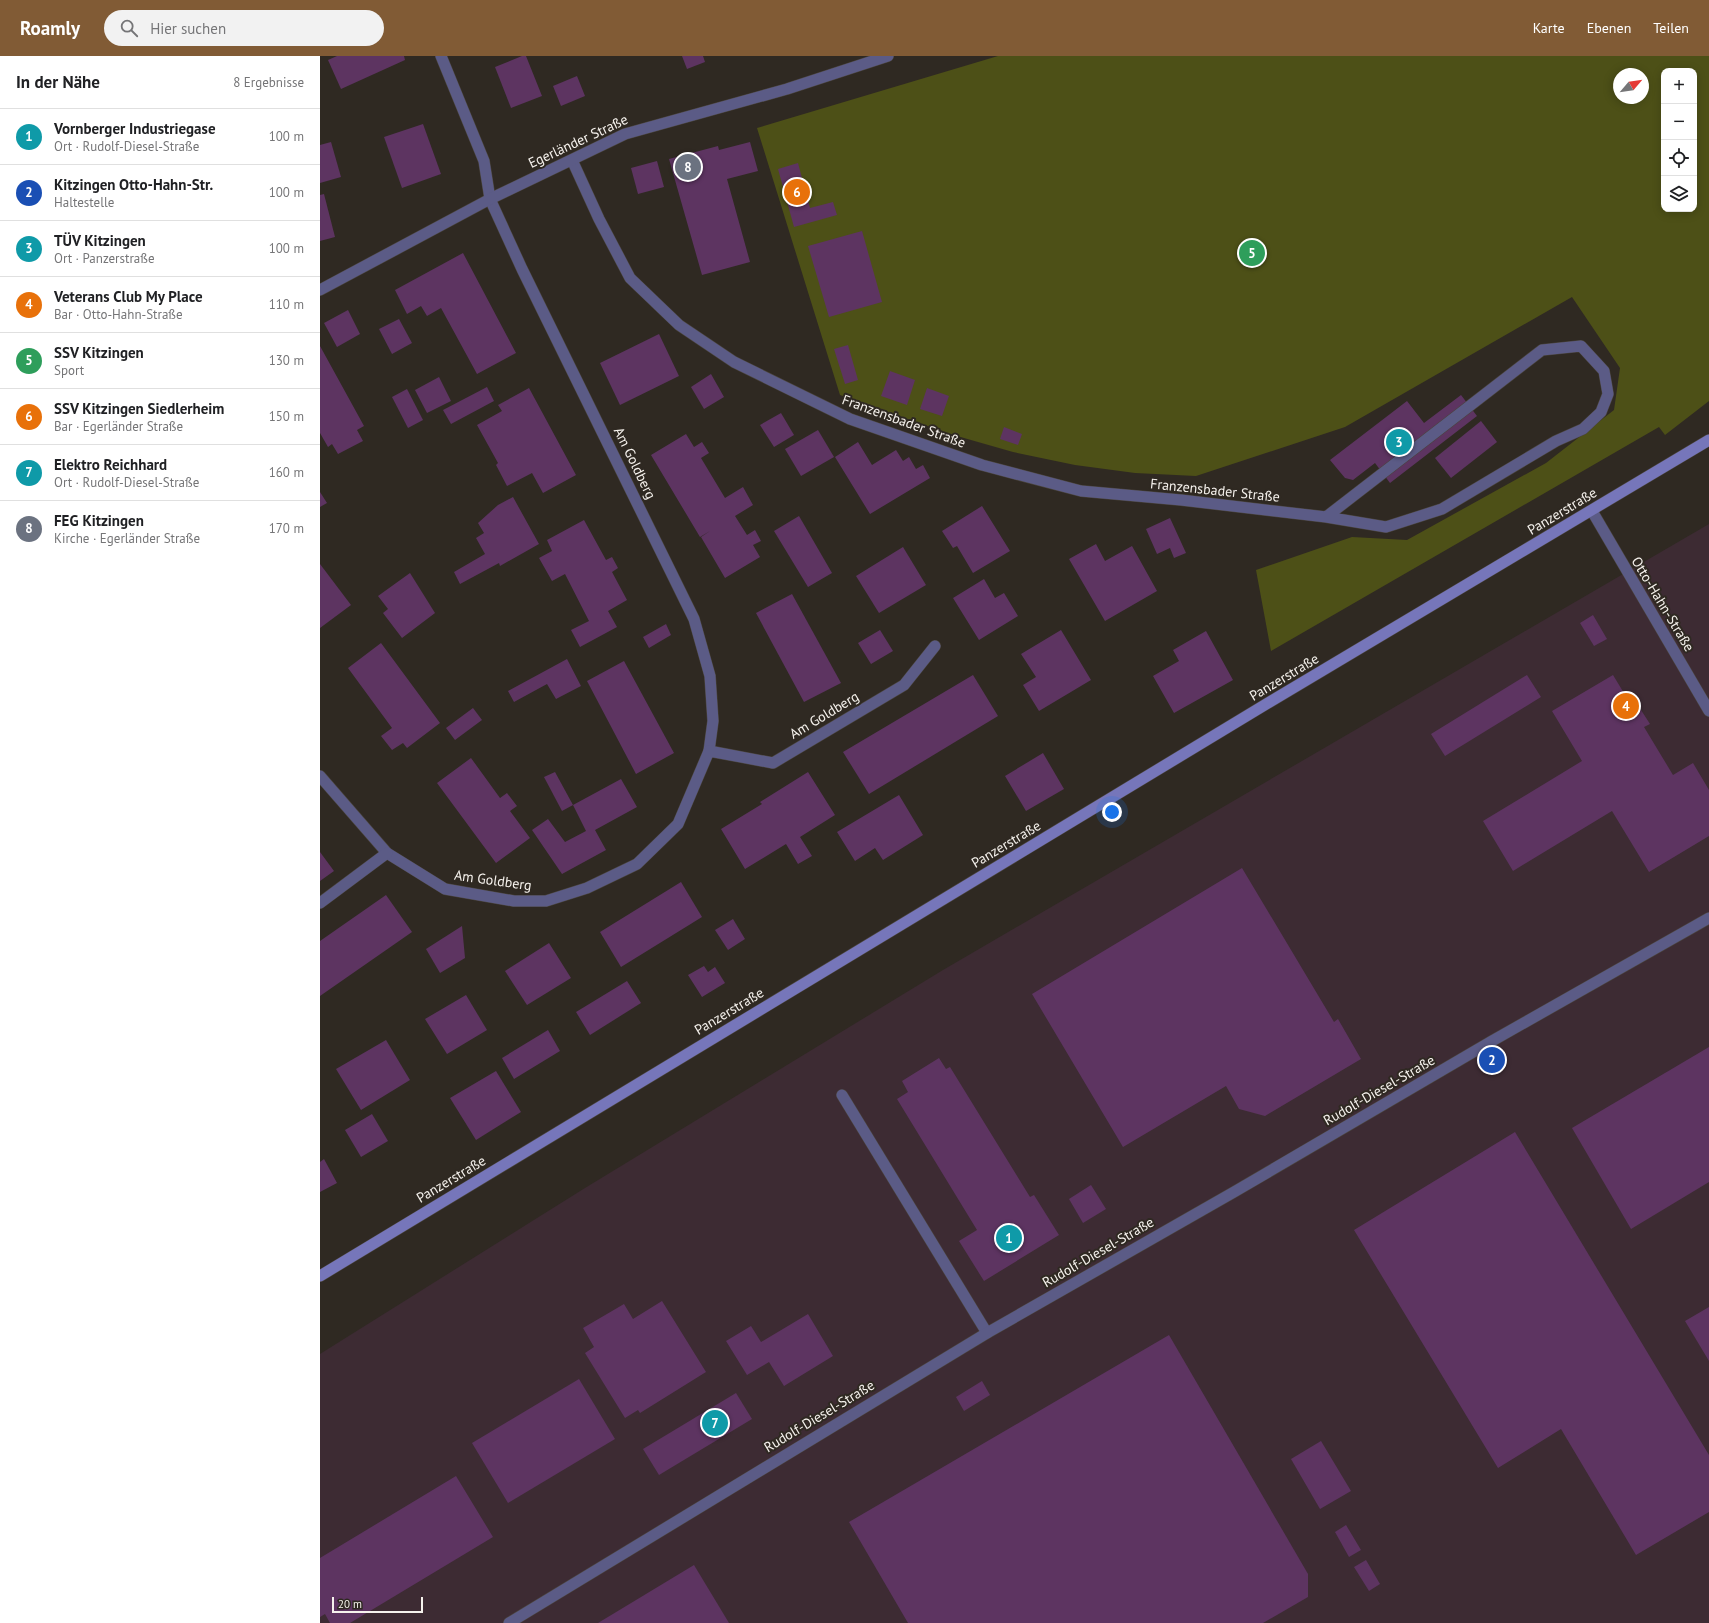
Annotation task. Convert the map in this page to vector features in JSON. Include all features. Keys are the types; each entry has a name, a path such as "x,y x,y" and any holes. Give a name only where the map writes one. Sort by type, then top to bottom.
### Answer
{"main road":[{"name":"Panzerstraße","path":"320,1276 1260,708 1709,440"}],"street":[{"name":"Am Goldberg","path":"320,776 387,853 446,889 514,901 546,901 587,888 636,864 678,824 708,752 713,721 710,676 694,619 522,268 490,199 484,161 441,56"},
{"name":"Egerländer Straße","path":"320,290 490,199 625,134 787,89 888,56"},
{"name":"Franzensbader Straße","path":"572,160 599,219 630,278 679,325 741,366 850,420 982,465 1081,491 1181,500 1326,517 1386,527 1442,509 1556,440 1583,429 1601,412 1608,394 1604,371 1580,346 1542,350 1326,517"},
{"name":"Otto-Hahn-Straße","path":"1592,511 1709,711"},
{"name":"Am Goldberg","path":"708,752 773,763 904,686 935,646"},
{"path":"320,903 387,853"},
{"name":"Rudolf-Diesel-Straße","path":"509,1623 987,1332 1234,1192 1492,1040 1709,918"},
{"path":"842,1095 987,1332"}],"shaded area":[{"path":"998,56 1709,56 1709,401 1665,435 1659,427 1271,651 1256,570 1352,537 1407,540 1546,463 1614,410 1620,368 1572,297 1345,427 1196,476 1135,473 1075,465 1013,452 950,434 840,395 757,128"},
{"path":"1709,524 1709,1623 320,1623 320,1354 585,1188 943,970"}],"building":[{"path":"337,56 404,56 405,60 341,89 328,60"},
{"path":"522,56 526,56 542,96 511,108 495,67"},
{"path":"682,56 703,56 705,62 687,69"},
{"path":"577,76 585,96 561,106 553,86"},
{"path":"423,124 441,174 402,188 384,137"},
{"path":"331,142 341,177 320,183 320,145"},
{"path":"750,142 758,171 727,179 750,262 702,275 669,159 718,146 719,150"},
{"path":"657,161 664,187 638,194 631,168"},
{"path":"798,163 810,208 833,202 837,215 794,227 778,169"},
{"path":"324,194 335,237 320,241 320,195"},
{"path":"862,231 882,302 829,317 808,246"},
{"path":"463,253 516,353 477,374 441,308 427,316 421,306 407,314 395,290"},
{"path":"348,310 360,334 337,347 324,323"},
{"path":"399,319 412,343 392,354 379,329"},
{"path":"659,334 679,376 620,405 600,363"},
{"path":"848,345 858,380 845,384 834,349"},
{"path":"320,346 364,426 357,430 363,441 338,454 332,444 328,447 320,433"},
{"path":"890,371 915,380 907,405 881,396"},
{"path":"711,374 724,397 704,409 691,387"},
{"path":"439,377 451,401 427,413 415,390"},
{"path":"487,387 494,401 451,424 443,410"},
{"path":"529,388 576,475 543,493 532,473 507,486 496,465 498,463 477,425 502,411 498,405"},
{"path":"927,388 949,396 942,416 920,409"},
{"path":"407,389 423,420 408,428 392,397"},
{"path":"1461,395 1477,416 1390,483 1375,463 1353,480 1345,478 1330,460 1407,401 1424,423"},
{"path":"781,413 794,435 774,447 760,425"},
{"path":"1481,421 1497,442 1451,478 1435,458"},
{"path":"1004,427 1022,434 1018,445 1000,439"},
{"path":"818,430 834,457 801,476 785,449"},
{"path":"686,434 694,447 702,442 709,453 701,458 725,498 743,487 753,505 735,516 747,535 755,530 761,541 753,545 760,557 725,578 701,537 710,531 700,537 651,455"},
{"path":"858,442 872,465 896,450 903,461 909,457 916,469 923,465 930,478 870,514 835,457"},
{"path":"320,492 327,503 320,507"},
{"path":"513,497 539,544 500,566 499,563 460,584 454,572 485,554 476,538 484,533 478,523 498,505"},
{"path":"982,506 1010,551 973,573 957,546 953,548 942,531"},
{"path":"799,516 832,573 808,587 774,531"},
{"path":"1170,518 1186,553 1174,558 1170,548 1157,554 1146,529"},
{"path":"584,520 606,560 612,557 618,568 612,572 627,600 608,611 617,627 580,647 571,630 589,621 565,574 552,581 539,558 552,551 547,540"},
{"path":"1096,544 1105,561 1132,546 1157,591 1105,621 1069,559"},
{"path":"903,547 926,585 879,613 856,576"},
{"path":"320,564 351,605 320,628"},
{"path":"410,573 435,613 402,638 383,613 388,609 378,596"},
{"path":"984,579 995,598 1004,593 1018,616 979,640 953,598"},
{"path":"792,594 841,683 804,702 756,613"},
{"path":"1593,615 1607,639 1594,646 1580,623"},
{"path":"666,624 671,635 649,648 643,637"},
{"path":"880,630 893,651 871,664 858,643"},
{"path":"1061,630 1091,680 1039,711 1023,685 1036,677 1021,654"},
{"path":"1206,631 1233,680 1174,713 1153,676 1179,661 1173,650"},
{"path":"381,643 440,723 407,748 403,743 392,750 381,736 392,728 348,668"},
{"path":"567,659 581,686 556,699 547,684 514,702 508,691"},
{"path":"624,661 674,753 636,774 587,681"},
{"path":"973,675 998,716 869,794 843,752"},
{"path":"1527,675 1541,697 1445,756 1431,734"},
{"path":"1613,675 1636,713 1641,710 1650,724 1644,727 1673,775 1693,763 1709,790 1709,836 1649,872 1612,811 1513,871 1483,821 1582,761 1552,711"},
{"path":"473,708 482,720 455,740 446,728"},
{"path":"1043,753 1064,789 1026,811 1005,776"},
{"path":"471,758 500,798 507,793 517,806 510,811 530,838 496,863 437,783"},
{"path":"555,772 573,805 562,811 544,777"},
{"path":"808,772 835,815 800,837 812,856 798,864 786,844 745,869 721,829 762,804 760,802"},
{"path":"621,779 637,807 595,830 606,850 562,874 532,830 548,819 565,842 586,831 573,805"},
{"path":"899,795 923,835 883,860 875,848 855,861 837,832"},
{"path":"320,852 334,871 320,881"},
{"path":"1242,868 1334,1022 1338,1019 1361,1059 1265,1116 1239,1109 1226,1086 1123,1147 1032,994"},
{"path":"681,882 702,917 621,967 600,932"},
{"path":"386,895 412,932 320,996 320,941"},
{"path":"733,919 745,939 728,950 715,930"},
{"path":"462,926 465,958 440,973 426,949"},
{"path":"549,943 571,978 527,1005 505,971"},
{"path":"704,966 708,972 715,967 725,983 702,997 688,975"},
{"path":"627,981 641,1003 590,1035 576,1012"},
{"path":"466,995 487,1030 447,1054 425,1019"},
{"path":"548,1030 560,1051 514,1079 502,1058"},
{"path":"386,1040 410,1080 361,1110 336,1069"},
{"path":"1709,1047 1709,1182 1631,1229 1572,1128"},
{"path":"939,1058 946,1069 950,1067 1030,1197 1034,1195 1059,1235 984,1281 959,1241 977,1230 897,1099 908,1092 902,1081"},
{"path":"496,1071 521,1112 476,1140 450,1098"},
{"path":"372,1114 388,1141 361,1157 345,1130"},
{"path":"1515,1132 1709,1455 1709,1512 1636,1555 1561,1429 1498,1468 1354,1230"},
{"path":"324,1159 337,1183 320,1192 320,1162"},
{"path":"1091,1185 1106,1209 1083,1223 1069,1199"},
{"path":"662,1301 706,1372 640,1413 638,1410 625,1418 585,1353 594,1347 583,1328 624,1304 633,1319"},
{"path":"1709,1307 1709,1361 1685,1321"},
{"path":"808,1314 833,1356 784,1386 769,1362 747,1375 726,1341 751,1326 761,1342"},
{"path":"1169,1335 1308,1574 1308,1597 1263,1623 908,1623 849,1522"},
{"path":"579,1379 615,1439 508,1503 472,1443"},
{"path":"982,1381 990,1395 964,1411 956,1397"},
{"path":"736,1393 752,1419 659,1475 643,1449"},
{"path":"1321,1441 1351,1491 1320,1509 1291,1459"},
{"path":"456,1476 493,1537 350,1623 330,1623 325,1614 320,1617 320,1558"},
{"path":"1346,1525 1361,1550 1349,1557 1335,1532"},
{"path":"1366,1560 1380,1584 1369,1591 1354,1567"},
{"path":"694,1565 729,1623 598,1623"}],"place":[{"name":"FEG Kitzingen","path":"688,167"},
{"name":"SSV Kitzingen Siedlerheim","path":"797,192"},
{"name":"SSV Kitzingen","path":"1252,253"},
{"name":"TÜV Kitzingen","path":"1399,442"},
{"name":"Veterans Club My Place","path":"1626,706"},
{"name":"Kitzingen Otto-Hahn-Str.","path":"1492,1060"},
{"name":"Vornberger Industriegase","path":"1009,1238"},
{"name":"Elektro Reichhard","path":"715,1423"}]}
